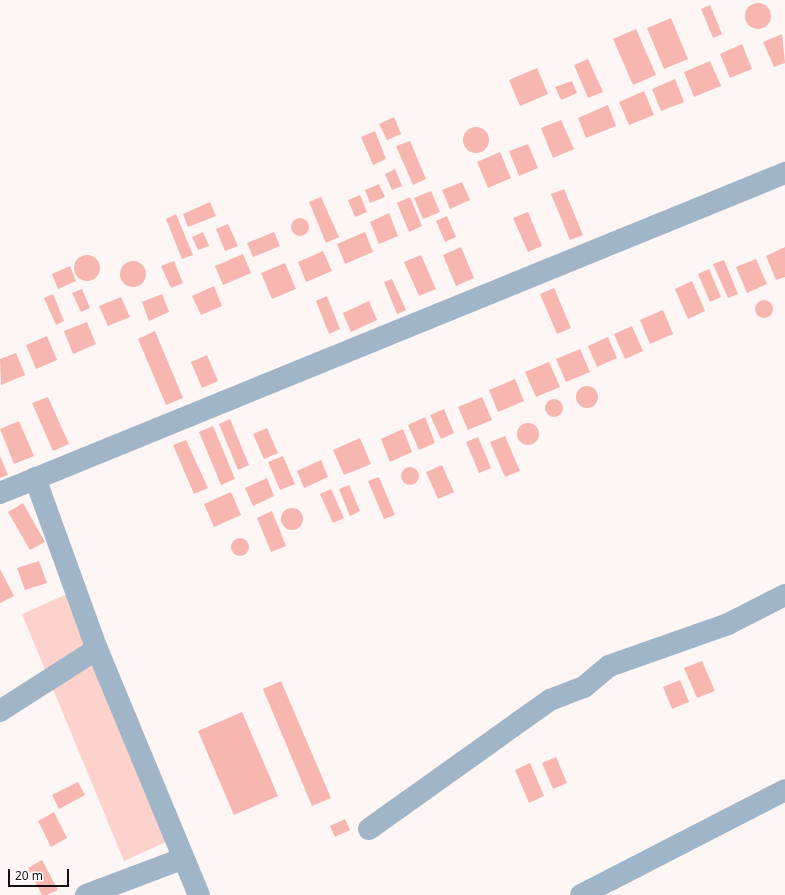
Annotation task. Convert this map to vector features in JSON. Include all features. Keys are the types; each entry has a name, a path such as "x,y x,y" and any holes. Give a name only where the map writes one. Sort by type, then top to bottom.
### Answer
{"street":[{"path":"0,493 634,238 785,173"},
{"path":"35,478 97,649 182,859 199,895"},
{"path":"369,830 550,700 584,688 609,666 728,624 785,595"},
{"path":"0,711 97,649"},
{"path":"581,895 785,790"},
{"path":"86,895 182,859"}],"shaded area":[{"path":"67,594 166,842 124,861 22,614"}],"building":[{"path":"758,3 767,7 771,16 767,25 758,29 749,25 745,16 749,7"},
{"path":"710,5 722,34 713,38 701,9"},
{"path":"671,18 688,59 664,69 647,28"},
{"path":"636,29 656,75 633,85 613,39"},
{"path":"782,34 785,63 774,67 763,42"},
{"path":"742,44 752,69 730,78 720,54"},
{"path":"588,59 603,92 588,98 574,65"},
{"path":"710,61 721,86 694,97 684,72"},
{"path":"537,68 548,94 520,106 509,80"},
{"path":"675,79 684,102 661,111 652,89"},
{"path":"572,81 577,93 561,100 555,87"},
{"path":"644,91 654,115 629,125 619,102"},
{"path":"608,105 616,126 586,138 578,118"},
{"path":"394,117 401,134 387,140 379,124"},
{"path":"561,120 574,149 553,158 541,128"},
{"path":"476,127 485,131 489,140 485,149 476,153 467,149 463,140 467,131"},
{"path":"375,131 386,159 373,165 361,137"},
{"path":"410,141 426,179 413,185 396,146"},
{"path":"528,144 538,168 519,176 509,151"},
{"path":"500,152 511,178 488,188 477,162"},
{"path":"395,169 402,186 392,190 385,174"},
{"path":"462,182 470,200 450,209 442,190"},
{"path":"379,184 385,197 370,203 365,190"},
{"path":"564,189 583,235 570,240 551,194"},
{"path":"431,191 440,212 423,219 414,198"},
{"path":"360,195 367,212 355,217 348,200"},
{"path":"321,197 339,237 326,243 309,202"},
{"path":"410,197 422,226 409,232 397,203"},
{"path":"210,202 216,216 188,227 183,214"},
{"path":"528,212 542,246 528,252 513,218"},
{"path":"389,213 398,236 379,244 370,222"},
{"path":"176,214 193,255 182,259 166,219"},
{"path":"447,216 456,237 445,242 436,221"},
{"path":"300,218 306,221 309,227 306,233 300,236 294,233 291,227 294,221"},
{"path":"228,224 238,246 225,251 216,229"},
{"path":"203,232 209,246 198,250 192,237"},
{"path":"274,232 280,246 253,257 247,243"},
{"path":"365,232 373,252 345,264 337,244"},
{"path":"461,247 474,278 456,286 443,255"},
{"path":"785,247 785,277 776,280 766,256"},
{"path":"323,251 332,271 306,282 298,262"},
{"path":"243,254 251,273 223,285 215,266"},
{"path":"87,255 96,259 100,268 96,277 87,281 78,277 74,268 78,259"},
{"path":"421,255 436,289 419,296 404,262"},
{"path":"756,259 767,284 747,293 736,267"},
{"path":"724,260 738,294 728,298 713,264"},
{"path":"133,261 142,265 146,274 142,283 133,287 124,283 120,274 124,265"},
{"path":"174,261 183,283 171,288 161,266"},
{"path":"285,263 296,289 272,299 261,273"},
{"path":"70,266 76,281 58,289 52,274"},
{"path":"709,269 721,297 710,302 698,274"},
{"path":"392,279 406,310 397,314 384,282"},
{"path":"692,281 705,311 688,319 675,289"},
{"path":"214,286 222,306 201,315 192,296"},
{"path":"554,288 571,328 557,334 540,294"},
{"path":"82,289 90,308 81,312 72,293"},
{"path":"53,294 64,321 56,325 44,298"},
{"path":"162,294 169,312 149,321 142,302"},
{"path":"327,296 340,329 329,334 316,301"},
{"path":"121,297 130,317 108,326 99,306"},
{"path":"764,300 770,303 773,309 770,315 764,318 758,315 755,309 758,303"},
{"path":"369,301 377,320 351,332 343,313"},
{"path":"663,310 673,334 650,344 640,320"},
{"path":"87,322 96,344 73,354 64,331"},
{"path":"632,326 643,351 625,359 614,334"},
{"path":"155,331 183,398 166,405 138,339"},
{"path":"47,336 57,360 36,369 26,345"},
{"path":"608,337 617,358 597,367 588,346"},
{"path":"580,349 590,372 566,382 556,359"},
{"path":"16,353 25,375 1,385 0,359"},
{"path":"207,355 218,381 202,388 191,362"},
{"path":"549,362 560,387 536,397 525,372"},
{"path":"515,379 524,401 498,412 489,390"},
{"path":"587,386 595,389 598,397 595,405 587,408 579,405 576,397 579,389"},
{"path":"48,397 69,444 53,451 32,403"},
{"path":"482,397 492,420 468,430 458,407"},
{"path":"554,399 560,402 563,408 560,414 554,417 548,414 545,408 548,402"},
{"path":"444,409 454,433 441,439 430,415"},
{"path":"425,417 435,443 419,450 408,425"},
{"path":"230,419 249,465 238,470 219,424"},
{"path":"19,421 34,456 14,464 0,429"},
{"path":"528,423 536,426 539,434 536,442 528,445 520,442 517,434 520,426"},
{"path":"213,426 235,479 221,485 199,432"},
{"path":"267,428 278,453 264,459 253,434"},
{"path":"403,429 412,452 390,462 381,439"},
{"path":"505,436 520,471 505,477 490,442"},
{"path":"478,437 491,468 479,473 466,442"},
{"path":"360,438 371,464 344,475 333,450"},
{"path":"186,440 208,488 194,494 173,445"},
{"path":"0,456 8,475 0,478"},
{"path":"283,456 295,484 280,490 268,462"},
{"path":"321,460 328,477 304,488 297,471"},
{"path":"442,465 454,492 438,499 426,472"},
{"path":"410,467 416,470 419,476 416,482 410,485 404,482 401,476 404,470"},
{"path":"379,477 395,515 384,519 368,481"},
{"path":"267,478 274,496 253,506 245,488"},
{"path":"349,485 360,511 350,516 339,489"},
{"path":"331,489 344,518 333,523 320,494"},
{"path":"231,492 241,515 214,527 204,504"},
{"path":"23,503 45,542 30,550 8,512"},
{"path":"292,508 300,511 303,519 300,527 292,530 284,527 281,519 284,511"},
{"path":"272,511 286,546 271,552 257,518"},
{"path":"240,538 246,541 249,547 246,553 240,556 234,553 231,547 234,541"},
{"path":"39,561 47,583 25,590 17,568"},
{"path":"0,569 14,596 0,603"},
{"path":"702,661 715,691 697,698 684,668"},
{"path":"680,680 689,702 672,709 663,687"},
{"path":"281,681 331,798 312,806 263,689"},
{"path":"242,712 278,796 234,815 198,731"},
{"path":"556,757 567,783 553,789 542,763"},
{"path":"530,763 544,796 529,803 515,770"},
{"path":"78,782 85,795 59,809 52,795"},
{"path":"54,812 67,838 51,847 38,821"},
{"path":"345,819 350,830 335,837 330,826"},
{"path":"42,860 58,890 47,895 42,895 28,868"}]}
